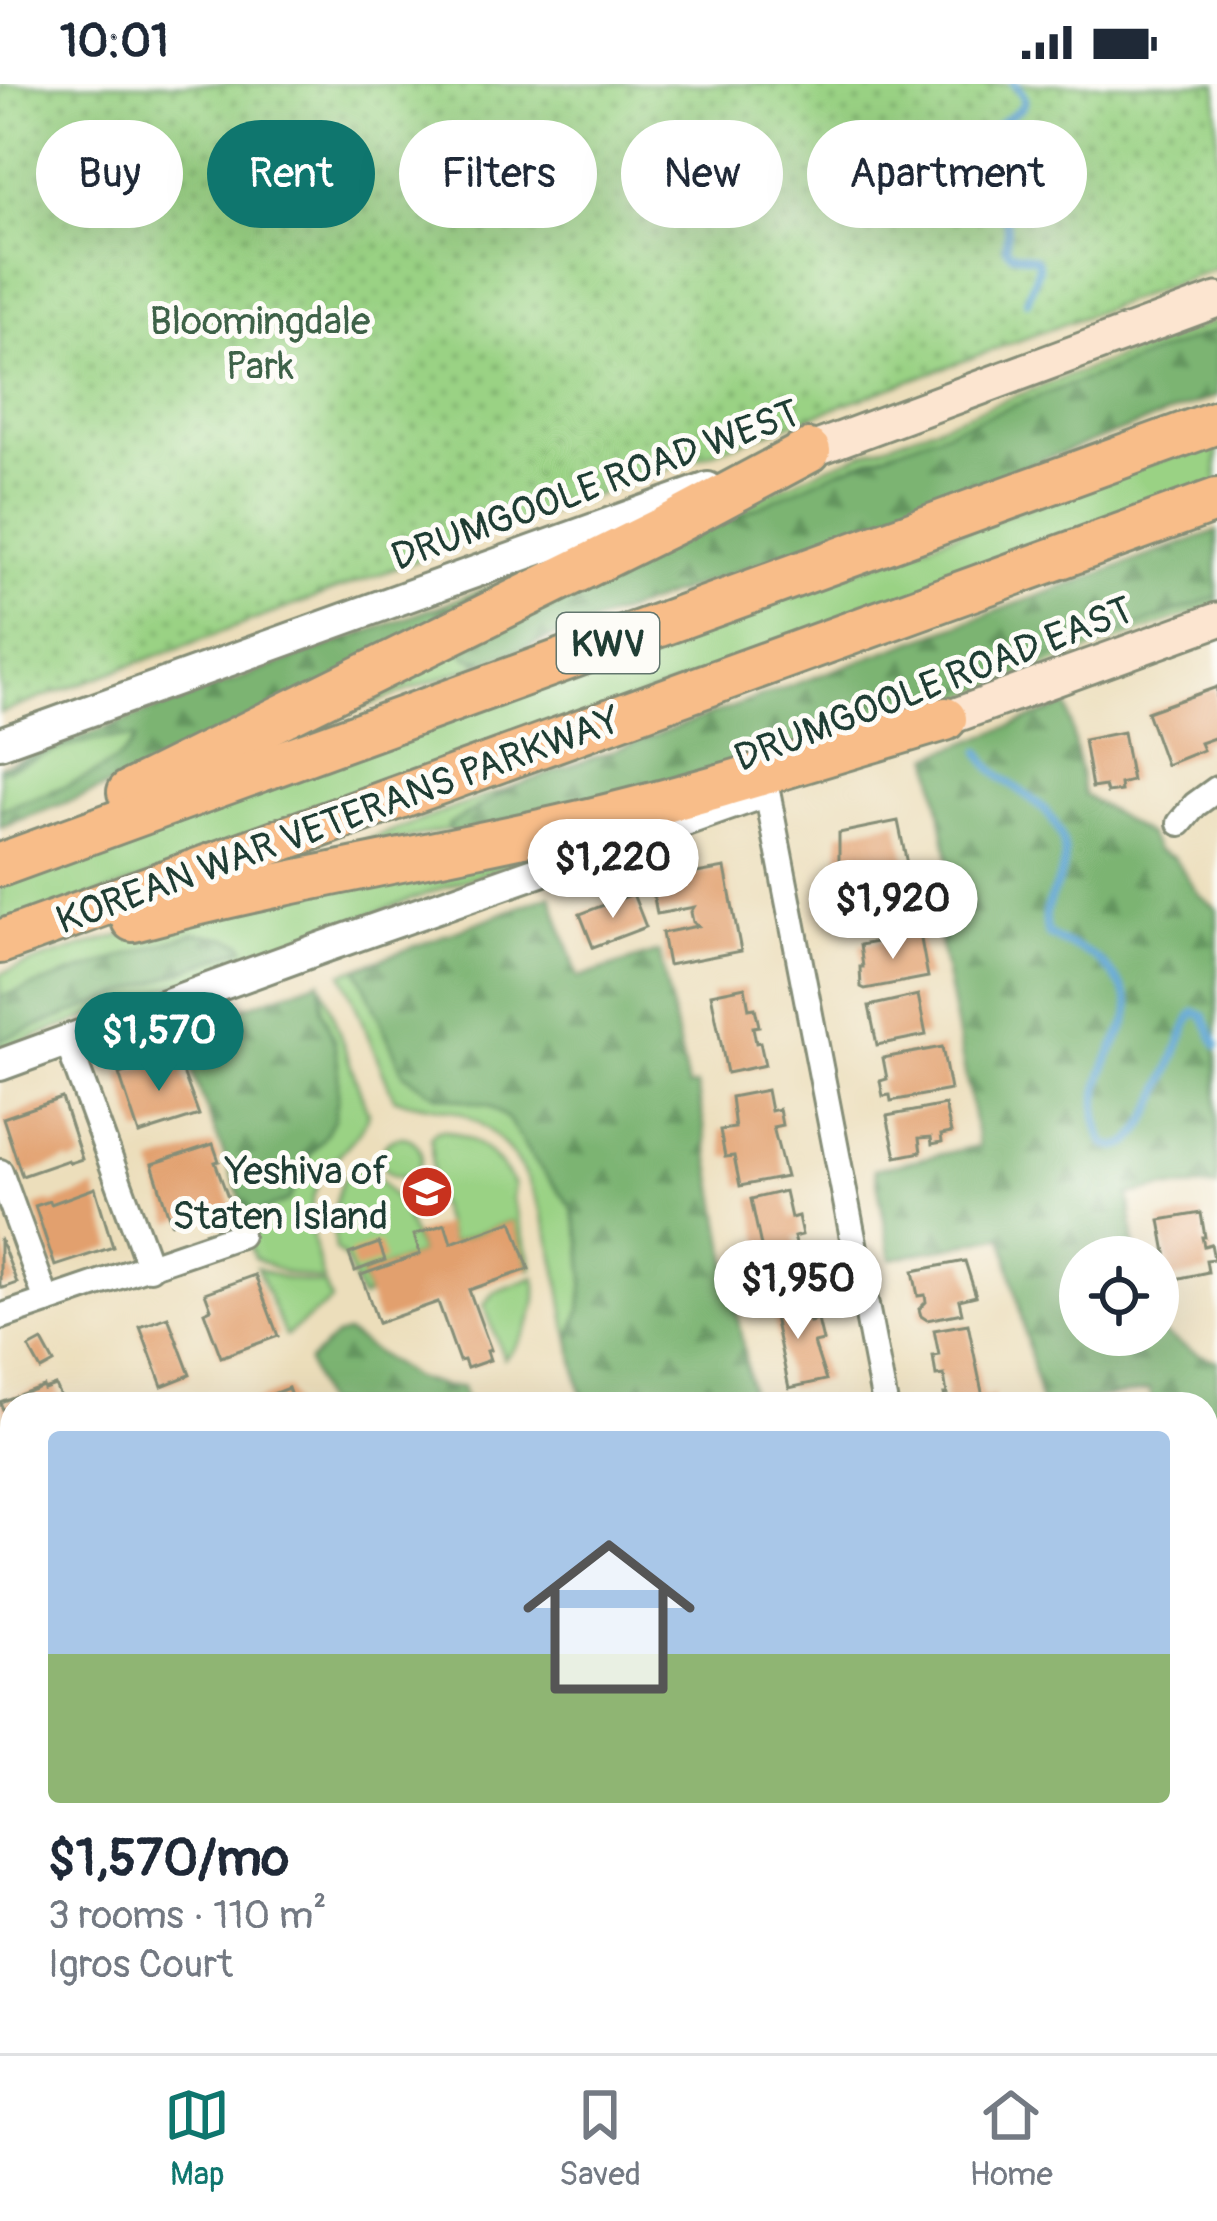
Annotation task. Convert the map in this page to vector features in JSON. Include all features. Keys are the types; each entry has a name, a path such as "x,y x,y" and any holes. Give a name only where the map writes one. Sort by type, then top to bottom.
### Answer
{"highway":[{"name":"KOREAN WAR VETERANS PARKWAY","path":"0,865 1217,422"},
{"path":"0,849 170,772 676,523 809,452"},
{"name":"KOREAN WAR VETERANS PARKWAY","path":"0,942 1217,500"},
{"path":"0,961 218,898 688,796 945,719"}],"main road":[{"name":"DRUMGOOLE ROAD WEST","path":"809,452 1217,300"},
{"name":"DRUMGOOLE ROAD EAST","path":"945,719 1217,620"}],"street":[{"name":"DRUMGOOLE ROAD WEST","path":"0,743 809,452"},
{"name":"DRUMGOOLE ROAD EAST","path":"0,1065 805,779 945,719"},
{"path":"1180,823 1217,789"},
{"path":"767,791 883,1392"},
{"path":"67,1041 150,1268"},
{"path":"0,1172 47,1301"},
{"path":"0,1317 240,1235"}],"green space":[{"name":"Bloomingdale Park","path":"0,84 1217,84 1217,268 0,713"},
{"path":"1217,321 1217,330 474,661 486,662 277,738 830,466"},
{"path":"1217,330 1217,396 486,662 468,658 460,650 640,560 837,471"},
{"path":"1217,438 1217,488 0,931 0,882"},
{"path":"1217,531 1217,597 796,750 454,834 448,825 515,786"},
{"path":"513,579 516,590 202,752 0,827 0,810 95,773 127,751 135,739 83,743 0,771 0,766"},
{"path":"1217,597 1217,604 793,758 326,855 515,786 449,825 796,750"},
{"path":"1067,705 1084,795 1148,835 1157,851 1174,858 1200,896 1217,909 1217,1187 1161,1188 1129,1195 1134,1236 1059,1236 1059,1356 1179,1356 1179,1343 1217,1361 1217,1392 1038,1392 1003,1236 891,1259 875,1169 979,1146 936,921 958,917 931,756"},
{"path":"101,738 135,738 127,751 95,772 0,810 0,771"},
{"path":"528,848 531,856 0,1049 0,974 195,916"},
{"path":"551,895 578,978 659,952 688,1087 697,1086 751,1392 582,1392 570,1339 584,1280 581,1241 571,1206 508,1119 488,1105 436,1095 404,1074 357,968"},
{"path":"195,933 227,938 245,948 0,1040 0,997"},
{"path":"357,968 404,1074 436,1095 489,1105 509,1120 571,1206 581,1241 584,1280 570,1339 551,1243 521,1169 488,1130 467,1116 394,1098 342,973"},
{"path":"320,980 322,1010 338,1064 334,1119 289,1200 248,1217 177,1032"},
{"path":"322,985 368,1113 359,1132 324,1173 312,1202 312,1232 324,1281 286,1273 254,1258 240,1220 289,1199 325,1136 334,1041 322,1010"},
{"path":"443,1130 475,1143 493,1157 514,1185 512,1198 533,1268 529,1269 512,1221 451,1243 433,1190 431,1137"},
{"path":"401,1137 415,1143 421,1157 415,1171 401,1177 387,1171 381,1157 387,1143"},
{"path":"366,1162 401,1206 420,1254 361,1275 368,1295 361,1298 345,1258 335,1250 334,1225 340,1186 354,1167"},
{"path":"257,1268 325,1285 331,1301 285,1336"},
{"path":"535,1277 530,1322 504,1359 484,1305 495,1292"},
{"path":"347,1333 413,1378 462,1387 463,1392 319,1392 308,1362 336,1336"}],"building":[{"path":"1217,687 1217,737 1200,743 1203,750 1166,765 1147,712"},
{"path":"1123,732 1132,781 1120,784 1121,791 1092,788 1084,740"},
{"path":"898,821 907,864 844,877 839,874 839,833"},
{"path":"725,868 741,951 668,965 662,933 698,926 693,922 694,907 657,914 651,881"},
{"path":"900,885 906,916 854,927 847,896"},
{"path":"633,894 646,927 593,947 580,914"},
{"path":"920,934 928,977 861,987 860,945"},
{"path":"745,987 749,1009 755,1008 759,1026 753,1027 765,1065 727,1073 711,994"},
{"path":"918,995 926,1035 877,1045 869,1006"},
{"path":"942,1047 950,1090 891,1101 890,1095 883,1096 880,1081 887,1079 883,1058"},
{"path":"180,1055 199,1115 139,1134 119,1074"},
{"path":"767,1090 771,1111 779,1109 782,1125 773,1127 786,1177 740,1186 734,1156 725,1157 720,1130 735,1128 731,1097"},
{"path":"62,1098 82,1159 22,1176 3,1118"},
{"path":"945,1105 951,1133 932,1144 931,1137 919,1138 921,1152 896,1157 887,1116"},
{"path":"213,1144 231,1205 171,1223 152,1164"},
{"path":"95,1188 113,1247 55,1266 35,1206"},
{"path":"785,1191 791,1218 798,1216 802,1235 794,1237 806,1276 769,1284 751,1199"},
{"path":"1201,1213 1204,1246 1211,1244 1214,1259 1206,1260 1208,1272 1179,1278 1179,1236 1163,1236 1160,1220"},
{"path":"512,1221 529,1269 469,1290 491,1350 487,1351 490,1360 467,1368 464,1360 459,1361 438,1302 378,1323 361,1275 420,1254 414,1235 445,1224 451,1243"},
{"path":"0,1238 17,1283 3,1288 0,1286"},
{"path":"379,1243 385,1260 355,1271 349,1254"},
{"path":"965,1261 976,1296 959,1300 962,1313 927,1320 921,1316 925,1295 918,1296 913,1271"},
{"path":"255,1275 278,1336 221,1357 204,1312 211,1309 205,1293"},
{"path":"805,1297 810,1322 818,1320 823,1341 814,1343 826,1380 789,1388 771,1303"},
{"path":"168,1317 190,1375 162,1386 140,1327"},
{"path":"968,1324 982,1392 947,1392 944,1375 936,1376 933,1356 939,1355 934,1330"},
{"path":"42,1341 54,1363 41,1370 29,1348"},
{"path":"55,1385 58,1392 27,1392 43,1386"}],"waterway":[{"path":"1014,84 1024,103 998,125 998,132 1001,136 1022,132 1036,139 1046,153 1051,179 1051,186 1038,191 1001,189 998,200 1007,225 1006,248 1038,262 1027,301"},
{"path":"980,752 1057,826 1064,856 1047,910 1048,934 1099,961 1126,995 1127,1020 1106,1063 1097,1099 1098,1123 1106,1145 1125,1145 1144,1124 1195,1012 1204,1016 1217,1045"}],"place":[{"name":"Yeshiva of Staten Island","path":"427,1192"}]}
